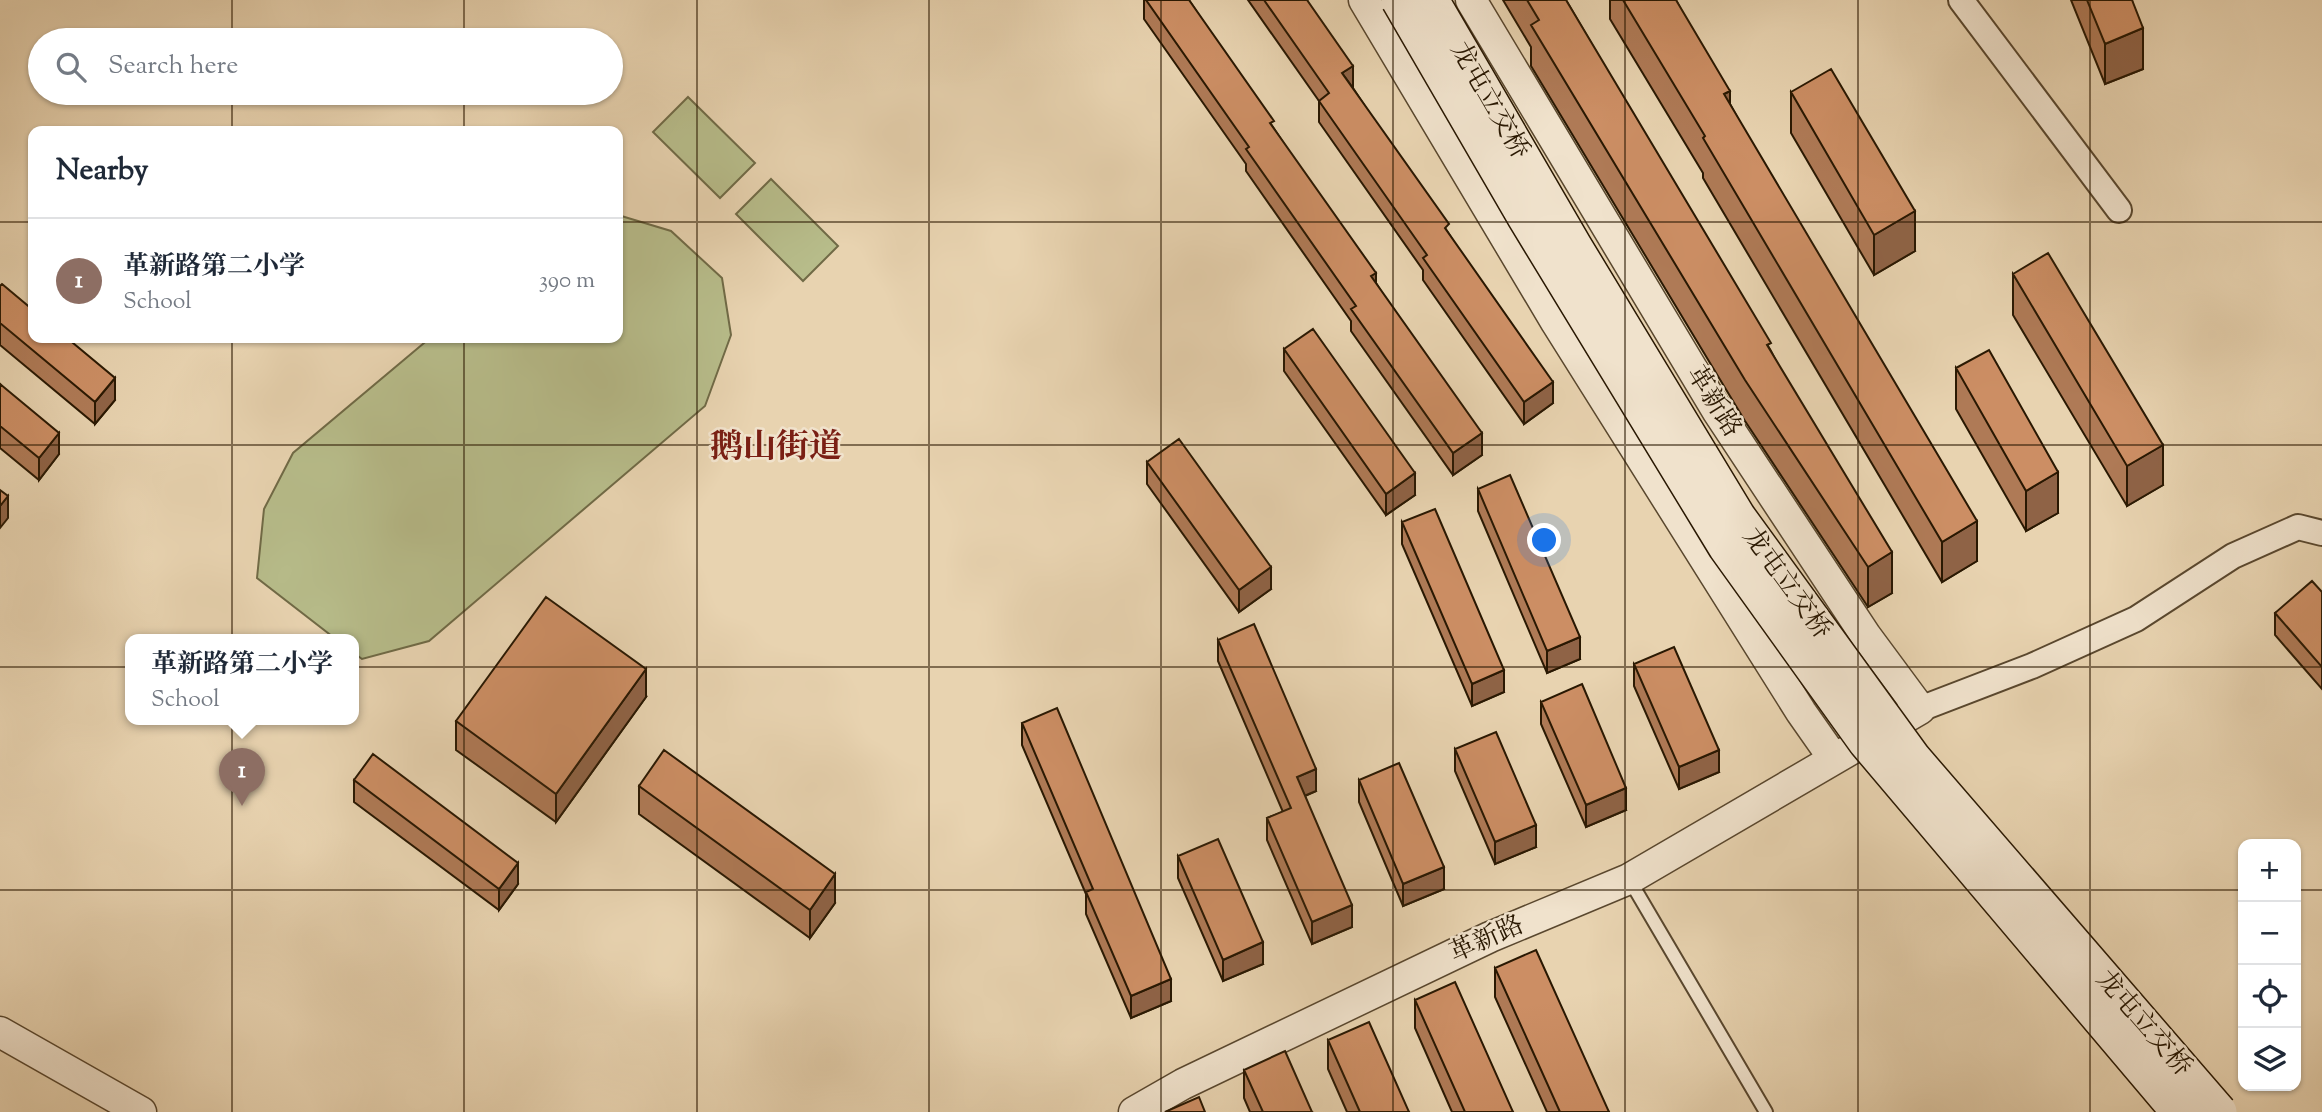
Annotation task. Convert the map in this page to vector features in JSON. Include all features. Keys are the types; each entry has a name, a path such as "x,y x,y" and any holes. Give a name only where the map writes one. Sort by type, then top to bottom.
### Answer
{"main road":[{"name":"龙屯立交桥","path":"1399,0 1525,217 1726,547 1866,742 2179,1112"},
{"name":"龙屯立交桥","path":"1431,0 1574,246 1738,517 1913,758 2219,1112"}],"street":[{"path":"1364,0 1564,333 1801,712 1834,759"},
{"name":"革新路","path":"1134,1112 1183,1084 1490,937 1629,879 1920,709 1867,636 1718,412 1471,0"},
{"path":"1961,0 2119,210"},
{"path":"1920,709 2032,666 2136,620 2233,556 2298,527 2322,533"},
{"path":"0,1032 141,1112"}],"lane":[{"path":"1629,879 1766,1112"}],"green space":[{"path":"688,97 755,163 720,198 653,132"},
{"path":"771,179 838,246 803,281 736,214"},
{"path":"623,217 671,231 722,278 731,335 705,406 429,641 362,659 359,657 359,634 329,634 257,578 264,509 293,453 424,343 623,343"}],"building":[{"path":"1146,0 1189,0 1274,121 1270,123 1376,273 1371,276 1482,433 1453,453 1351,309 1356,306"},
{"path":"1264,0 1307,0 1353,66 1342,73 1449,224 1445,228 1553,382 1524,402 1423,258 1427,255 1319,101 1329,93"},
{"path":"1527,0 1566,0 1771,343 1767,345 1892,552 1868,567 1745,380 1531,25 1539,20"},
{"path":"1623,0 1676,0 1730,91 1724,94 1977,521 1942,542"},
{"path":"2087,0 2132,0 2143,28 2105,44"},
{"path":"1831,69 1915,211 1874,235 1791,92"},
{"path":"2048,253 2163,445 2127,466 2013,274"},
{"path":"2,284 28,306 28,343 73,343 115,378 95,402 0,323"},
{"path":"1313,329 1415,473 1386,494 1284,349"},
{"path":"1989,350 2058,472 2026,491 1956,368"},
{"path":"0,384 59,433 39,458 0,426"},
{"path":"1179,439 1271,567 1239,590 1147,462"},
{"path":"1510,475 1580,637 1547,651 1478,489"},
{"path":"0,490 8,496 0,506"},
{"path":"1435,509 1504,670 1472,684 1402,522"},
{"path":"2312,581 2322,592 2322,667 2275,613"},
{"path":"546,597 646,669 556,794 456,721"},
{"path":"1254,624 1316,769 1297,777 1352,905 1312,922 1267,818 1291,808 1218,640"},
{"path":"1674,647 1719,750 1679,767 1634,664"},
{"path":"1582,684 1626,788 1586,805 1541,702"},
{"path":"1057,708 1171,979 1131,996 1086,892 1093,889 1022,723"},
{"path":"1496,732 1536,825 1495,842 1455,749"},
{"path":"664,750 835,874 810,910 639,786"},
{"path":"373,754 518,863 499,889 354,780"},
{"path":"1399,763 1444,867 1403,884 1359,780"},
{"path":"1218,839 1263,942 1223,960 1178,856"},
{"path":"1536,950 1609,1112 1560,1112 1495,968"},
{"path":"1455,982 1513,1112 1465,1112 1415,1000"},
{"path":"1369,1022 1409,1112 1360,1112 1328,1040"},
{"path":"1285,1051 1312,1112 1263,1112 1244,1070"},
{"path":"1199,1097 1205,1112 1165,1112"}],"place":[{"name":"革新路第二小学","path":"242,806"}],"district":[{"name":"鹅山街道","path":"776,449"}]}
